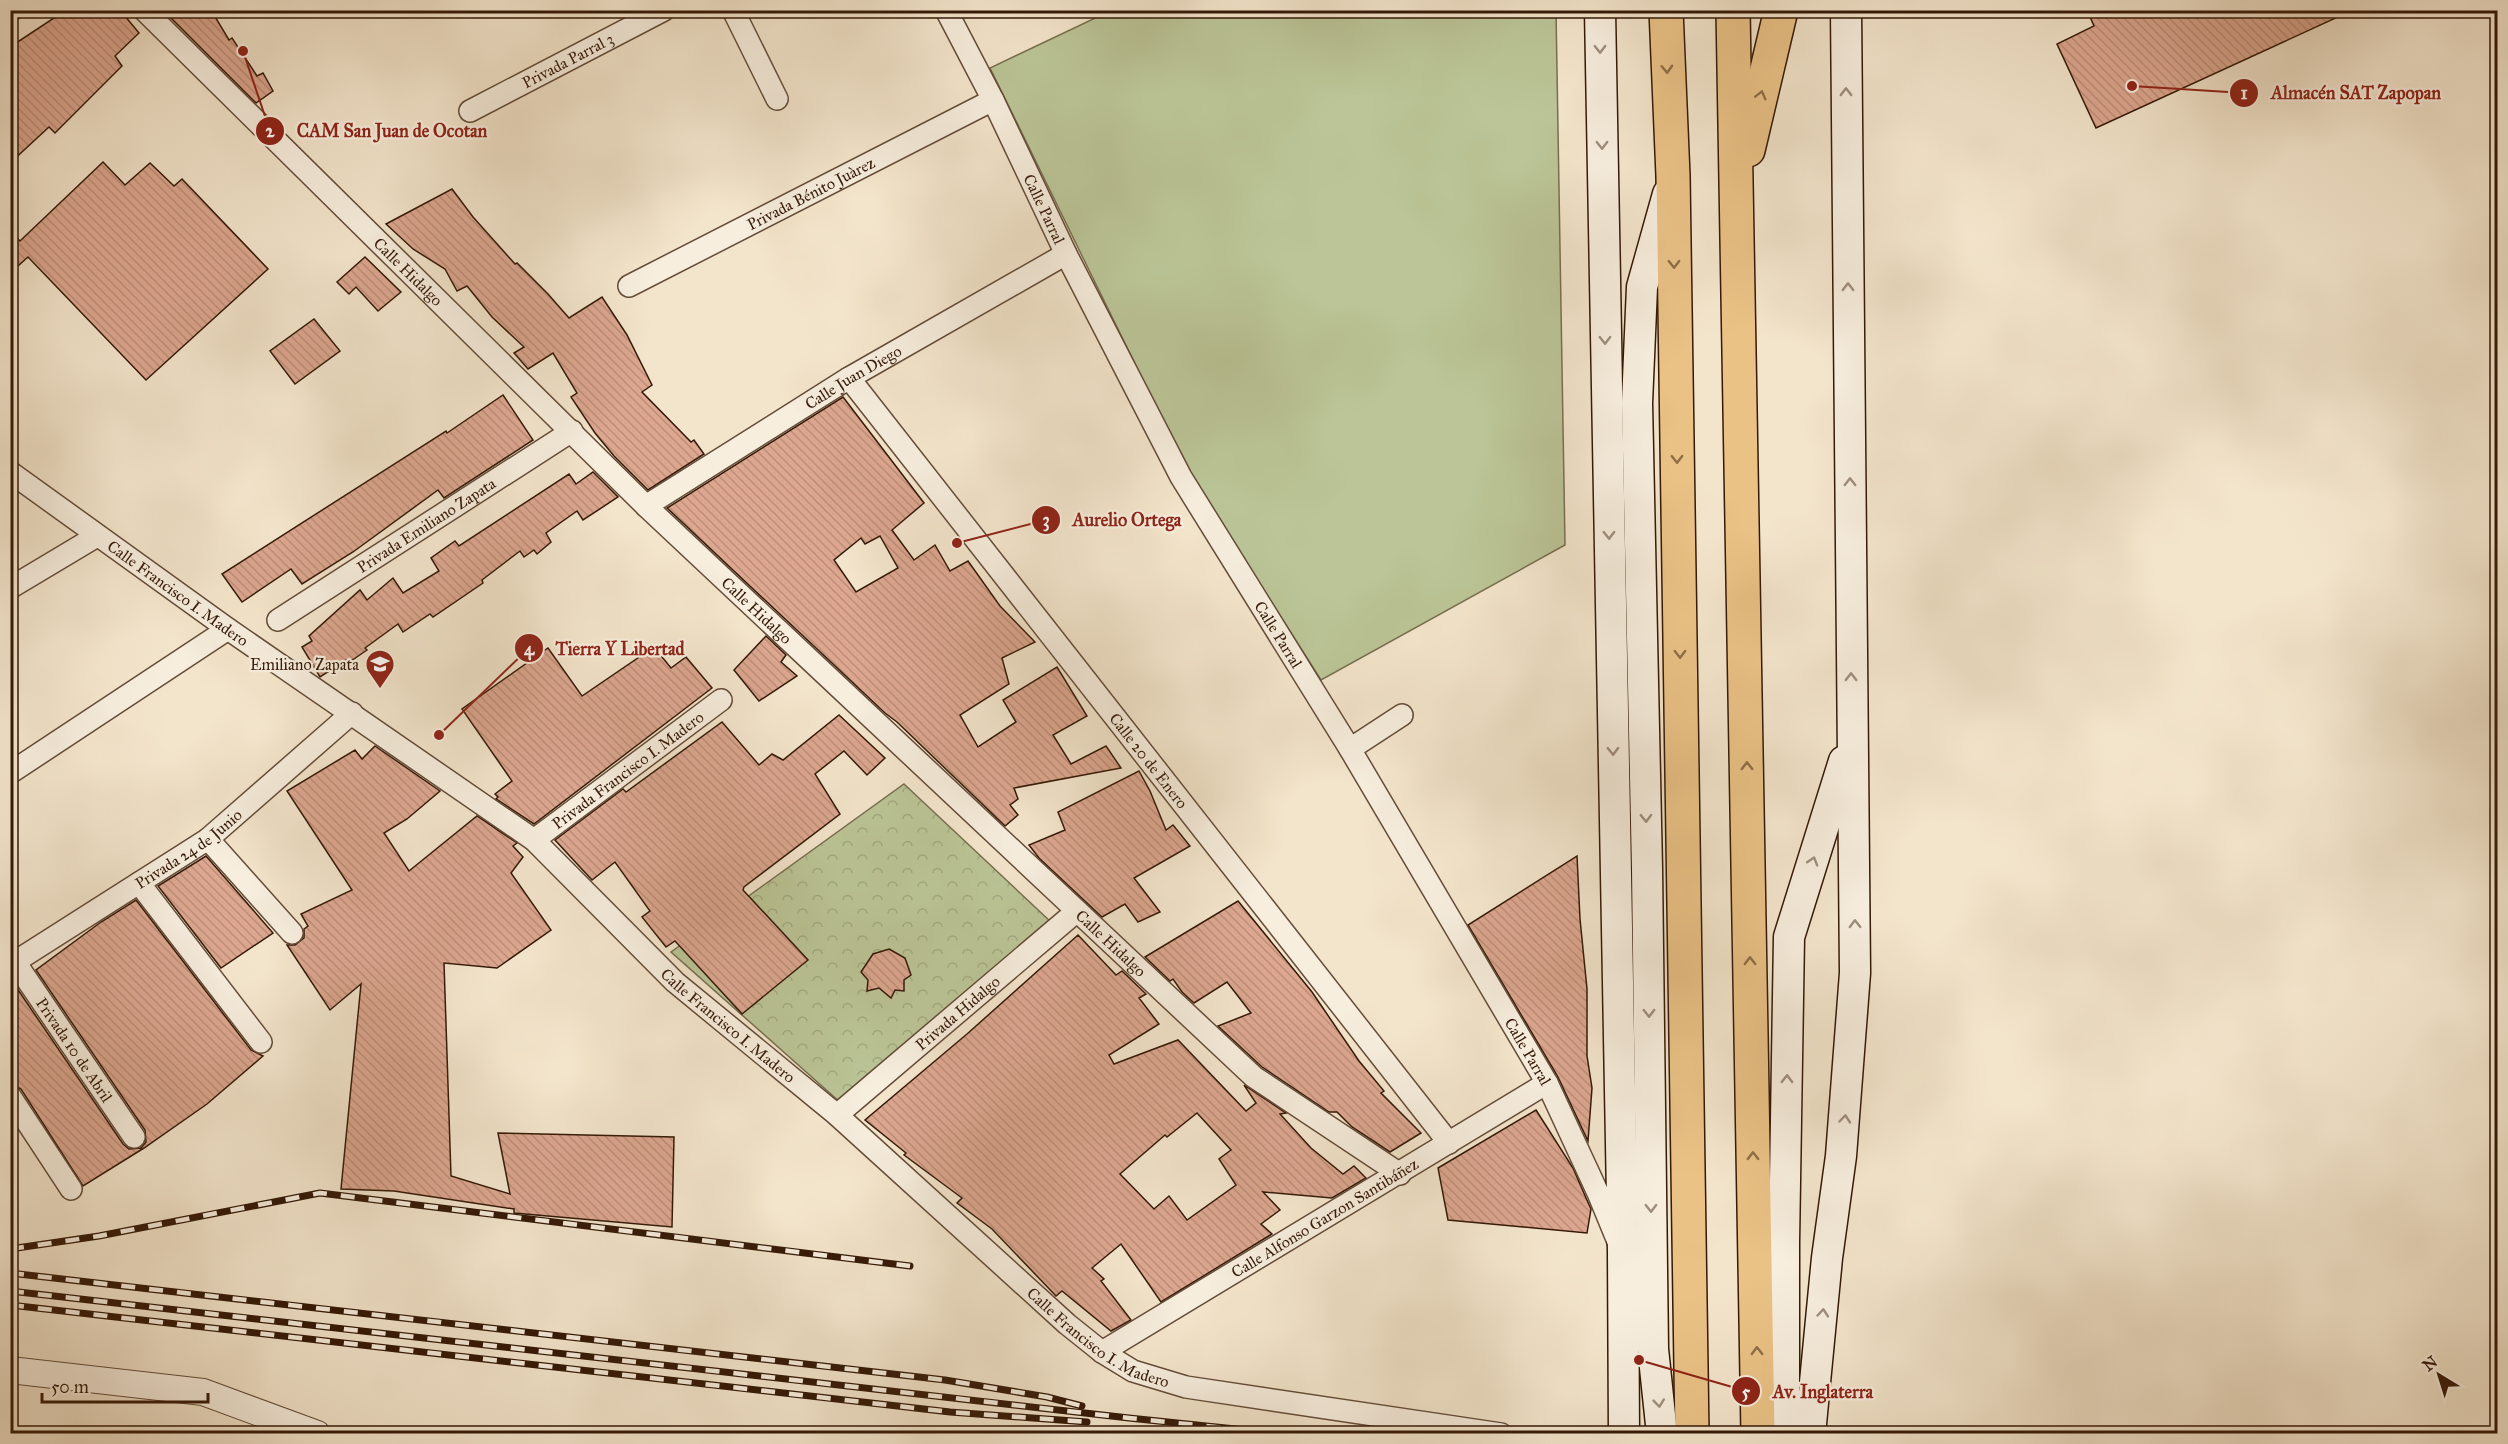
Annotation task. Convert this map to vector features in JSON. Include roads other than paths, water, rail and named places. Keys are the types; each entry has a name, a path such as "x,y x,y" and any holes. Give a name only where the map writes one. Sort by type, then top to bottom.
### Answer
{"highway":[{"path":"1666,10 1673,176 1692,1423"},
{"path":"1733,10 1758,1421"},
{"path":"1738,192 1781,10"}],"main road":[{"path":"1600,10 1623,1252 1624,1434"},
{"path":"1810,1434 1827,1258 1841,1156 1856,973 1846,10"},
{"path":"1662,1434 1653,1349 1637,403 1642,287 1673,176"},
{"path":"1612,715 1641,587"},
{"path":"1784,1434 1784,1242 1789,937 1852,736"}],"street":[{"name":"Calle Hidalgo","path":"144,10 573,431 646,506 1254,1077 1400,1174"},
{"name":"Privada Parral 3","path":"470,111 664,10"},
{"path":"733,10 777,99"},
{"name":"Calle Parral","path":"946,10 993,100 1066,254 1181,477 1350,749 1547,1083 1623,1252"},
{"name":"Privada Bénito Juàrez","path":"629,286 993,100"},
{"name":"Calle Juan Diego","path":"646,506 849,378 1066,254"},
{"name":"Calle 20 de Enero","path":"849,378 1449,1143"},
{"name":"Privada Emiliano Zapata","path":"278,620 573,431"},
{"name":"Calle Francisco I. Madero","path":"10,472 228,629 534,840 675,982 837,1115 1067,1324 1102,1352 1132,1371 1186,1387 1501,1434"},
{"path":"10,588 97,536"},
{"path":"10,773 228,629"},
{"name":"Privada Francisco I. Madero","path":"534,840 721,700"},
{"name":"Privada 24 de Junio","path":"13,964 208,839 352,713"},
{"path":"1350,749 1402,715"},
{"path":"208,839 292,933"},
{"path":"139,883 261,1042"},
{"name":"Privada Hidalgo","path":"837,1115 1077,911"},
{"name":"Privada 10 de Abril","path":"13,964 134,1137"},
{"name":"Calle Alfonso Garzon Santibáñez","path":"1102,1352 1400,1174 1547,1083"},
{"path":"10,1096 71,1189"},
{"path":"10,1370 203,1392 306,1432"}],"railway":[{"path":"10,1249 99,1236 320,1193 910,1266"},
{"path":"10,1273 945,1380 1047,1397 1082,1406"},
{"path":"10,1291 1284,1434"},
{"path":"10,1305 950,1412 1087,1422"}],"place":[{"name":"CAM San Juan de Ocotan","path":"243,51"},
{"name":"Almacén SAT Zapopan","path":"2132,86"},
{"name":"Aurelio Ortega","path":"957,543"},
{"name":"Emiliano Zapata","path":"380,690"},
{"name":"Tierra Y Libertad","path":"439,735"},
{"name":"Av. Inglaterra","path":"1639,1360"}]}
